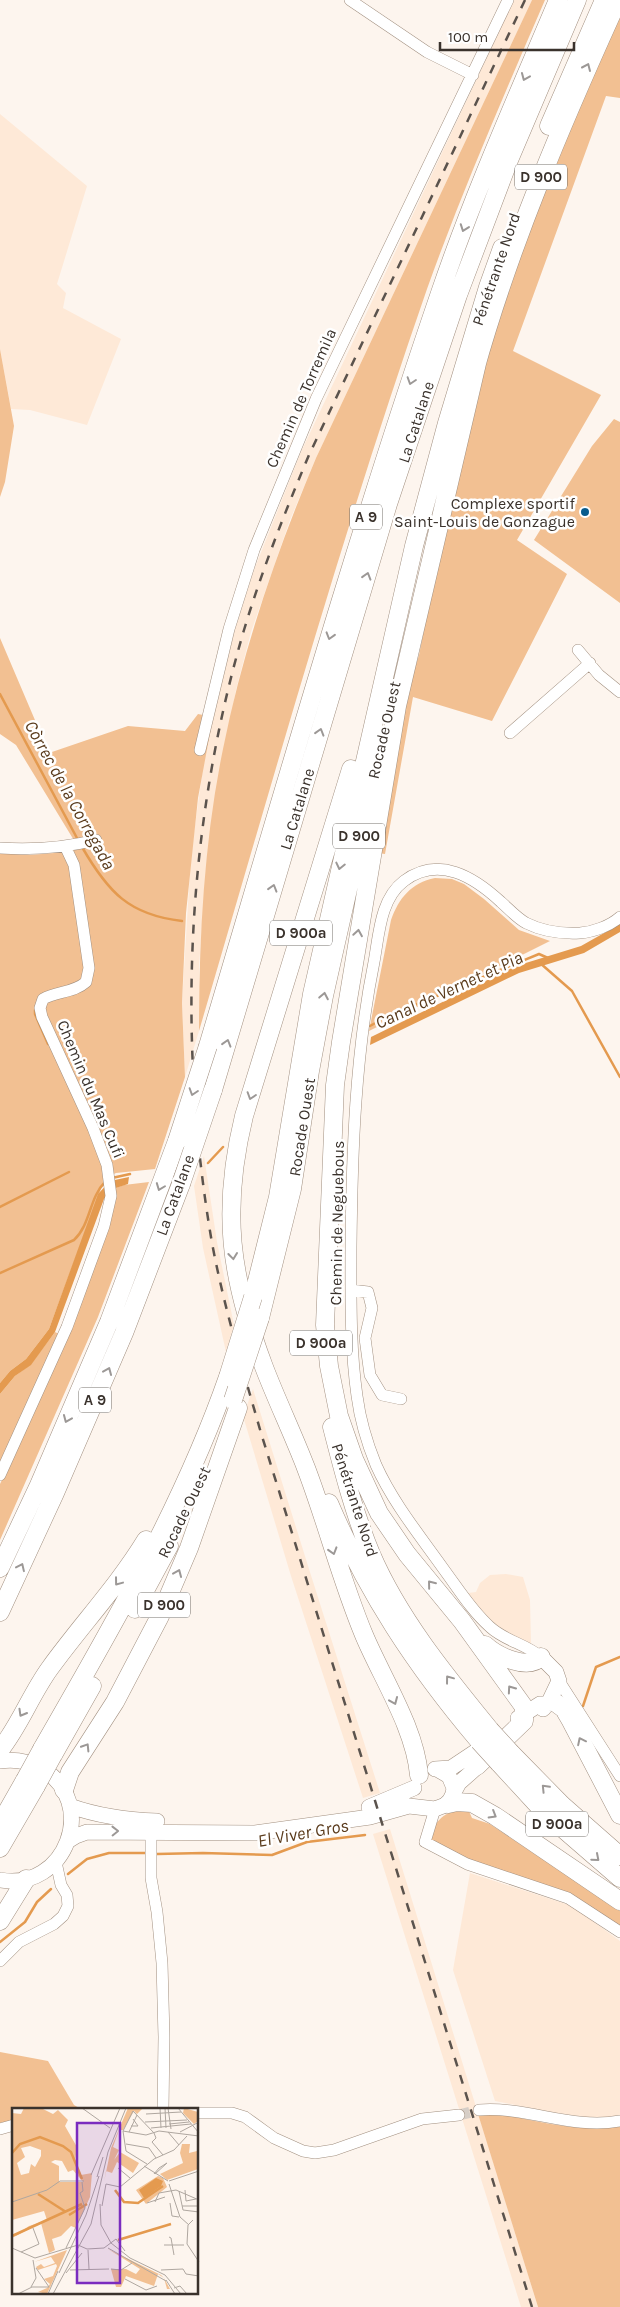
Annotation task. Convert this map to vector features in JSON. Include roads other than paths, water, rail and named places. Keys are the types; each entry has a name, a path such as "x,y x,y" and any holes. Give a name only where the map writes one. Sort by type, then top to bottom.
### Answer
{"highway":[{"name":"La Catalane","path":"0,1568 39,1485 109,1322 178,1141 365,519 441,291 491,156 558,0"},
{"name":"La Catalane","path":"0,1612 56,1493 124,1333 181,1184 212,1090 388,504 415,422 458,295 506,169 577,0"},
{"name":"Pénétrante Nord","path":"414,546 447,423 488,287 537,152 604,0"},
{"name":"Pénétrante Nord","path":"478,359 513,252 550,153 618,0"},
{"name":"Rocade Ouest","path":"0,1848 30,1783 47,1752 143,1595 181,1523 211,1456 258,1324 276,1261 292,1189 310,1071 352,867 415,596 478,359"},
{"name":"D 900a","path":"335,1085 375,831 397,706 478,359"},
{"name":"Rocade Ouest","path":"230,1403 228,1377 253,1297 278,1197 316,976 414,546"},
{"name":"D 900a","path":"258,1324 243,1304 233,1254 231,1224 235,1156 244,1116 353,763 414,546"},
{"name":"Pénétrante Nord","path":"335,1085 325,1197 320,1324 329,1415 356,1514 372,1554 390,1591 485,1735 505,1758 545,1813 620,1878"},
{"path":"335,1085 325,1325 329,1366 339,1416 354,1459 379,1513 407,1554 462,1621 488,1648 504,1658 530,1662 538,1661 541,1657"},
{"name":"Pénétrante Nord","path":"258,1324 347,1546 377,1602 439,1694 485,1735"},
{"path":"258,1324 264,1365 314,1489 340,1574 364,1636 408,1733 416,1782"},
{"name":"D 900","path":"0,1750 42,1680 72,1638 132,1563 230,1403"},
{"name":"D 900","path":"67,1798 70,1772 115,1702 160,1616 189,1548 230,1403"},
{"path":"462,1621 543,1705 564,1709 620,1815"},
{"path":"477,1766 543,1705"},
{"name":"Pénétrante Nord","path":"505,1758 620,1856"},
{"name":"Rocade Ouest","path":"0,1824 30,1783"},
{"path":"437,1810 457,1802 472,1803 495,1816 620,1901"},
{"path":"0,1922 32,1877"}],"main road":[{"path":"437,1810 459,1783 477,1766 519,1733 543,1705 558,1676 541,1657"},
{"path":"0,1761 11,1759 32,1763 50,1774 67,1798 84,1811 131,1820 208,1824 265,1823 308,1818 378,1805 416,1782 425,1771 451,1768 463,1762 543,1705"},
{"path":"437,1770 443,1772 452,1781 437,1810"},
{"path":"416,1782 417,1800 437,1810"},
{"path":"0,1880 32,1877 56,1862 68,1841 72,1824 67,1798"},
{"path":"68,1841 87,1832 255,1833 370,1817 409,1806 437,1810"}],"street":[{"path":"350,0 427,52 473,75"},
{"name":"Chemin de Torremila","path":"200,750 229,629 254,550 316,399 508,0"},
{"path":"578,650 599,675 620,692"},
{"path":"510,733 590,663"},
{"path":"0,848 30,850 66,848 96,840"},
{"name":"Chemin du Mas Cufi","path":"0,1475 67,1327 104,1226 111,1196 110,1176 93,1128 42,1017 40,1008 43,999 50,995 80,987 86,982 89,968 74,865 66,848"},
{"name":"Chemin de Neguebous","path":"541,1657 534,1650 497,1633 477,1615 411,1524 376,1465 363,1427 357,1399 354,1367 351,1290 352,1191 360,1042 382,917 388,902 404,881 426,870 454,870 468,876 490,891 524,922 540,929 562,934 589,932 620,917"},
{"path":"351,1290 368,1292 371,1300 372,1308 366,1338 372,1381 382,1395 387,1398 401,1399"},
{"path":"558,1676 620,1776"},
{"path":"437,1810 425,1842 467,1864 568,1898 620,1932"},
{"path":"151,1831 151,1878 157,1912 162,1963 163,2108"},
{"path":"0,1961 19,1942 54,1924 63,1916 68,1906 67,1895 61,1885 56,1862"},
{"path":"32,1877 61,1885"},
{"path":"479,2110 494,2108 574,2123 603,2124 620,2120"},
{"path":"199,2113 232,2113 245,2117 274,2138 303,2151 315,2153 334,2150 422,2119 459,2115"}],"waterway":[{"name":"Còrrec de la Corregada","path":"0,694 78,840"},
{"name":"Còrrec de la Corregada","path":"82,847 101,877 122,899 148,913 182,921"},
{"name":"Canal de Vernet et Pia","path":"370,1026 388,1016 539,954 548,958"},
{"path":"540,963 572,991 620,1077"},
{"path":"35,1010 48,1044"},
{"path":"208,1163 223,1147"},
{"path":"0,1207 69,1172"},
{"path":"112,1178 130,1174"},
{"path":"0,1273 74,1240 80,1234 96,1196 105,1182"},
{"name":"El Viver Gros","path":"583,1706 596,1667 620,1657"},
{"name":"El Viver Gros","path":"157,1854 272,1855 307,1842 365,1835"},
{"name":"El Viver Gros","path":"68,1874 87,1859 109,1853 146,1853"},
{"name":"El Viver Gros","path":"0,1942 25,1922 37,1902 51,1889"}],"tunnel":[{"path":"459,2115 479,2110"}],"railway":[{"path":"525,0 309,455 258,585 244,630 225,705 210,780 199,857 193,934 191,1012 194,1089 201,1166 212,1243 234,1338 261,1433 532,2307"}],"place":[{"name":"Complexe sportif Saint-Louis de Gonzague","path":"585,512"}]}
